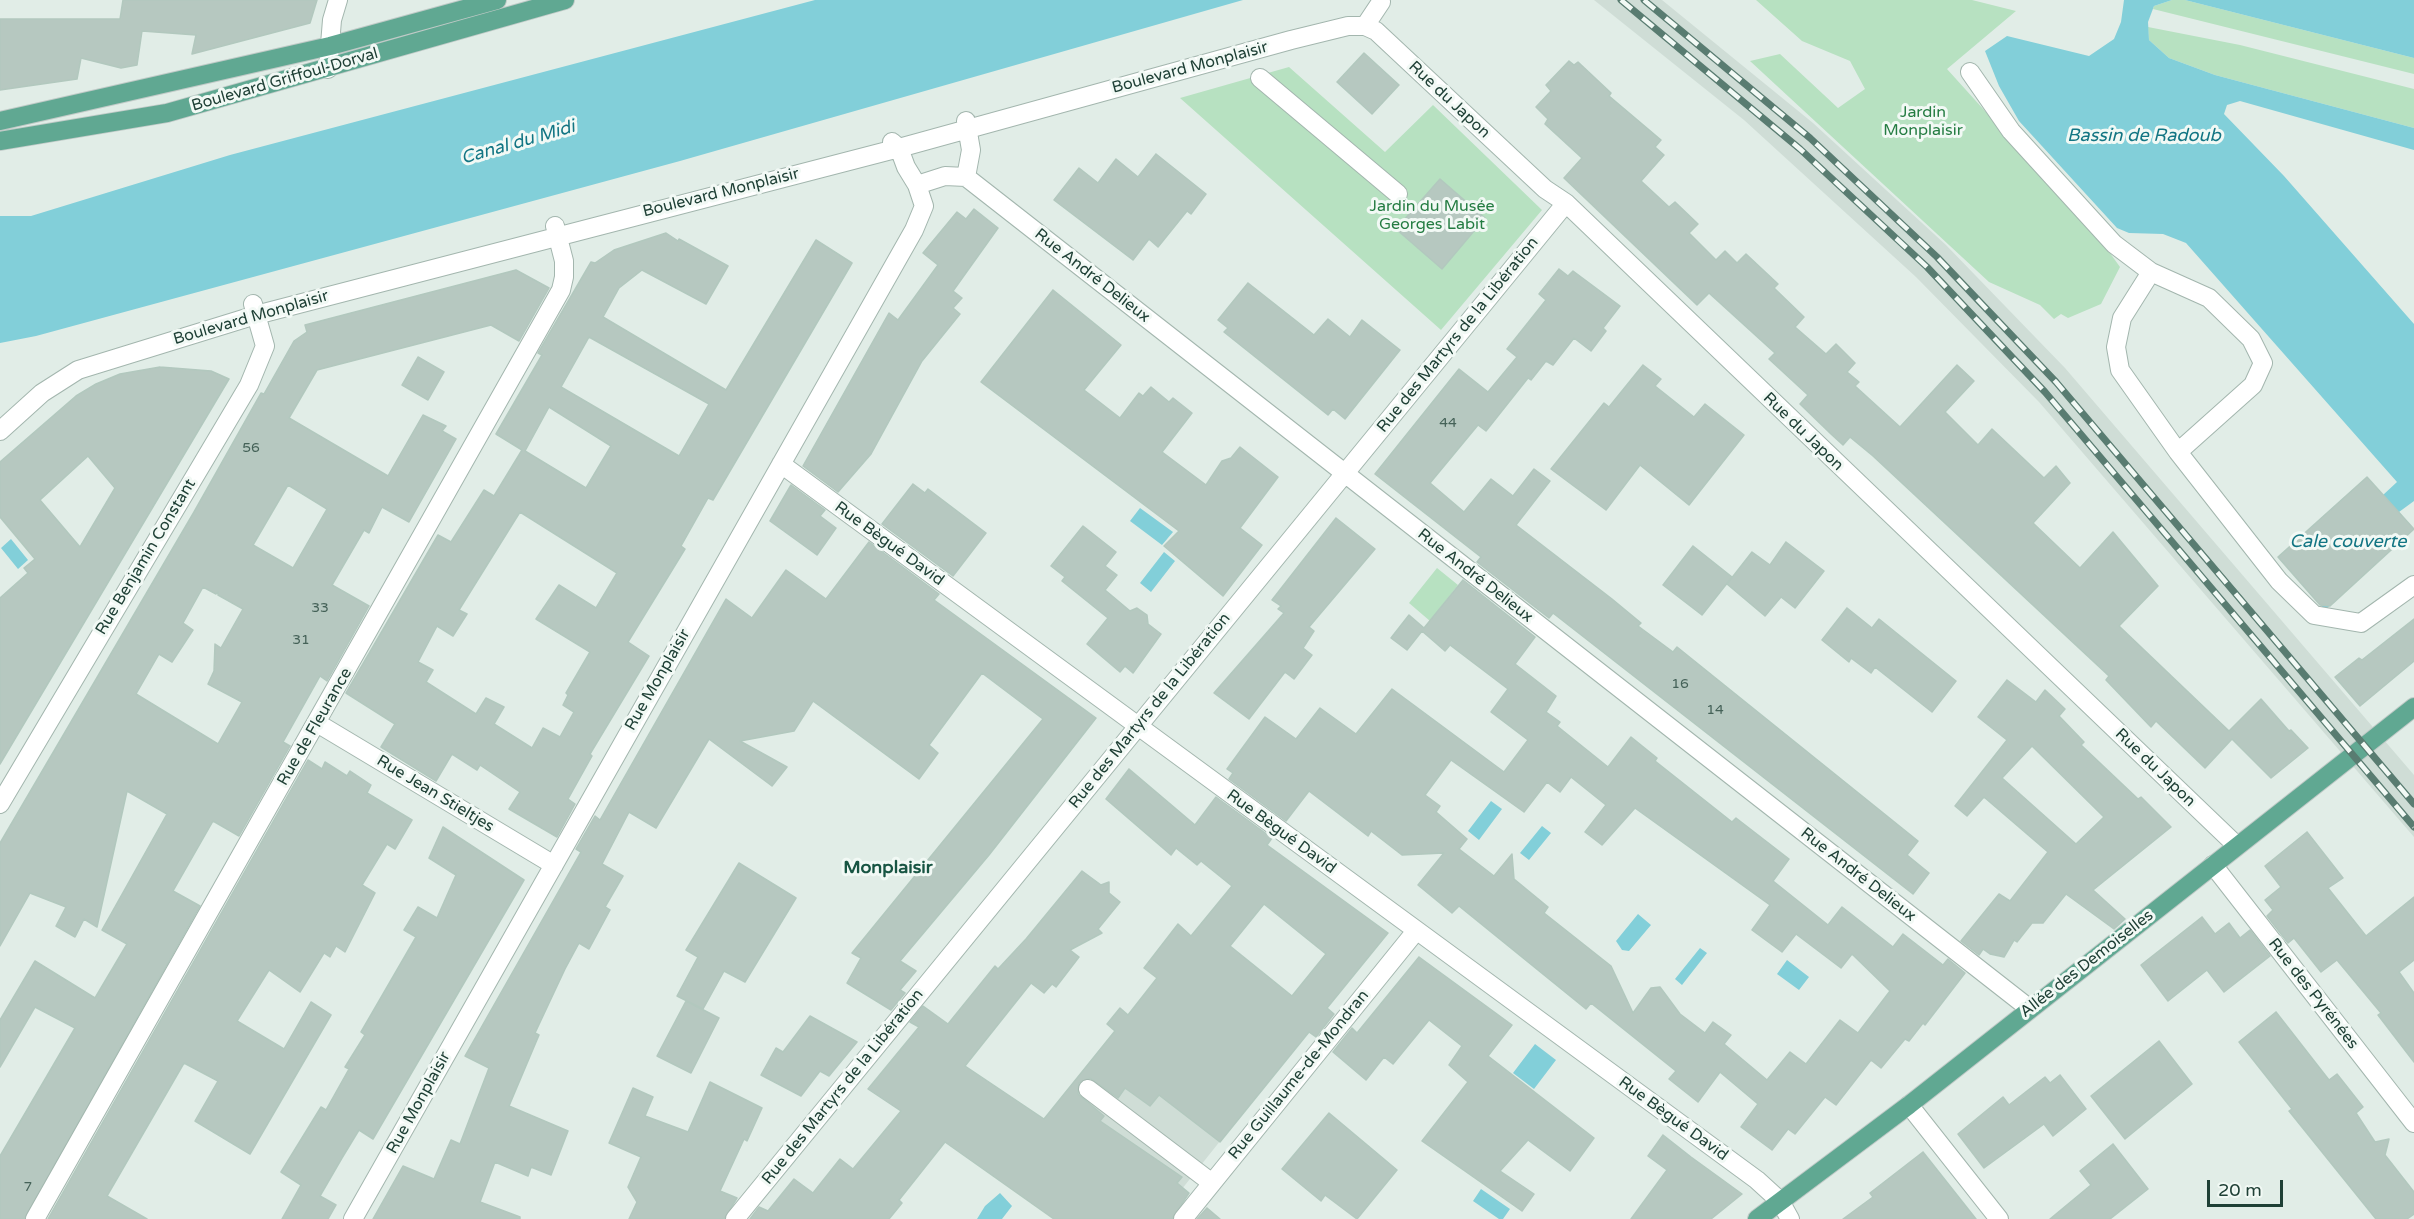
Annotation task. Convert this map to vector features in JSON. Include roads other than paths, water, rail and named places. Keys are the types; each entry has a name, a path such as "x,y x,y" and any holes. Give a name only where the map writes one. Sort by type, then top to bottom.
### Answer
{"main road":[{"name":"Boulevard Griffoul-Dorval","path":"0,121 330,46 497,0"},
{"name":"Boulevard Griffoul-Dorval","path":"0,141 166,113 328,69 565,0"},
{"name":"Allée des Demoiselles","path":"1757,1219 1909,1105 2414,707"}],"street":[{"path":"328,69 332,20 338,0"},
{"path":"1365,26 1381,2"},
{"name":"Boulevard Monplaisir","path":"0,431 42,393 78,370 254,309 895,145 1291,40 1348,26 1365,26"},
{"name":"Rue du Japon","path":"1365,26 1376,31 1545,189 1566,203 2236,845"},
{"path":"1970,72 2019,139 2114,244 2151,272 2209,298 2251,339 2264,363 2253,386 2178,452"},
{"path":"1260,78 1398,194"},
{"path":"917,185 945,176 966,177 971,150 967,125"},
{"name":"Rue Monplaisir","path":"353,1219 914,230 924,206 917,185 895,145"},
{"name":"Rue André Delieux","path":"966,177 2030,1008"},
{"name":"Rue des Martyrs de la Libération","path":"735,1219 1566,203"},
{"name":"Rue de Fleurance","path":"35,1219 561,290 564,261 557,230"},
{"path":"2151,272 2122,318 2116,347 2120,370 2178,452 2279,581 2314,615 2361,623 2414,585"},
{"name":"Rue Benjamin Constant","path":"0,804 249,385 265,346 254,309"},
{"name":"Rue Bègué David","path":"781,464 1757,1180 1780,1201 1790,1219"},
{"name":"Rue Jean Stieltjes","path":"317,723 554,865"},
{"name":"Rue des Pyrénées","path":"2213,865 2414,1123"},
{"name":"Rue Guillaume-de-Mondran","path":"1183,1219 1416,931"},
{"path":"1088,1089 1212,1183"},
{"path":"1909,1105 1999,1219"}],"water":[{"name":"Canal du Midi","path":"815,0 1243,0 680,161 36,336 0,343 0,216 31,216 230,155"},
{"name":"Bassin de Radoub","path":"2124,0 2172,0 2154,6 2148,22 2149,40 2169,58 2215,75 2414,128 2414,150 2240,101 2227,105 2224,114 2284,176 2414,324 2414,501 2399,512 2414,529 2325,610 2278,557 2367,477 2383,495 2397,482 2186,243 2163,234 2129,233 2117,228 2019,121 1999,86 1985,51 2007,36 2089,56 2114,39 2121,22"},
{"path":"2185,0 2414,0 2414,58"},
{"path":"1140,508 1173,532 1162,545 1130,521"},
{"path":"11,539 28,560 18,569 1,548"},
{"path":"1164,552 1175,561 1151,592 1140,583"},
{"path":"1491,801 1502,809 1479,840 1468,831"},
{"path":"1542,826 1551,833 1529,860 1520,853"},
{"path":"1638,914 1651,925 1629,951 1622,950 1616,941"},
{"path":"1700,948 1707,953 1682,985 1675,979"},
{"path":"1787,960 1809,977 1799,990 1777,974"},
{"path":"1535,1044 1556,1060 1534,1089 1513,1073"},
{"path":"1481,1189 1510,1209 1503,1219 1499,1219 1473,1201"},
{"path":"1000,1193 1012,1206 1002,1219 977,1219 985,1206"}],"railway":[{"path":"1621,0 1800,149 1927,267 2045,392 2414,827"},
{"path":"1644,0 1810,138 1937,257 2056,382 2414,804"}],"district":[{"name":"Monplaisir","path":"888,868"}],"park label":[{"name":"Jardin Monplaisir","path":"1923,122"},
{"name":"Jardin du Musée Georges Labit","path":"1432,216"}],"water label":[{"name":"Cale couverte","path":"2348,542"}]}
